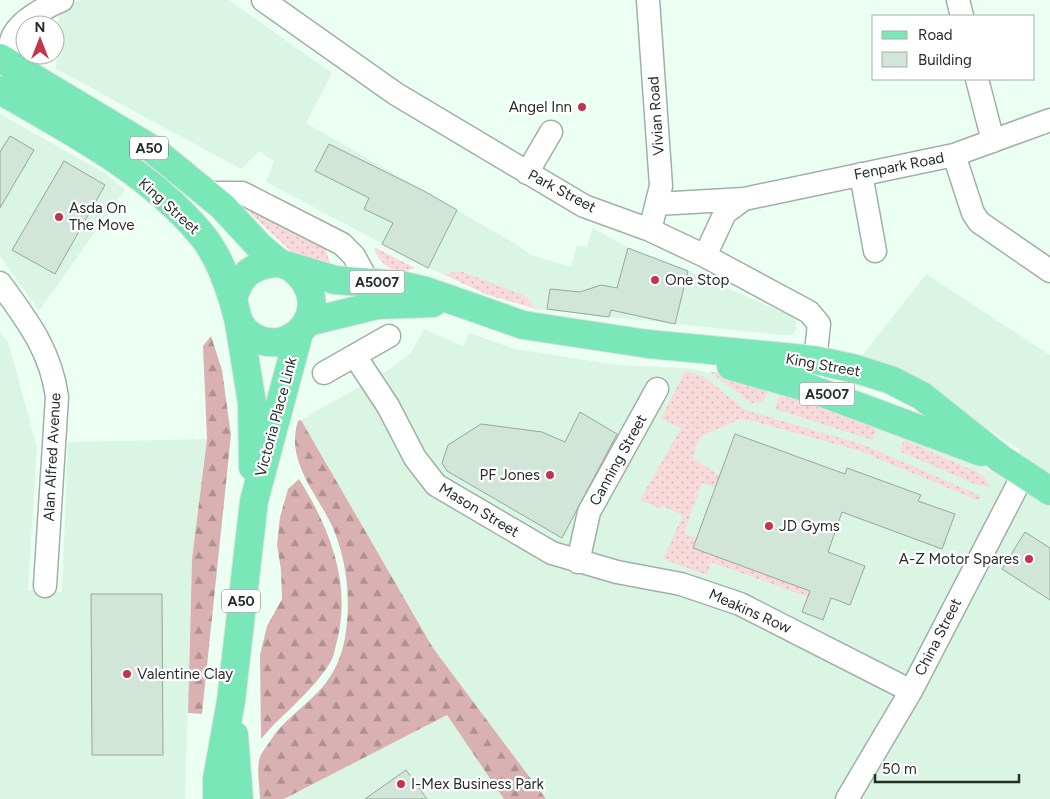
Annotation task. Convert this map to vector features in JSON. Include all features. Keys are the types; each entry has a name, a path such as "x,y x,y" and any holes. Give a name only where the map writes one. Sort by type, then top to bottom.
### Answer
{"main road":[{"name":"King Street","path":"9,64 152,149 206,193 286,266 303,276 310,288 312,309 303,328"},
{"name":"King Street","path":"0,90 95,145 155,190 201,233 216,258 236,311 248,333 260,340 274,342 288,339 303,328 378,305 407,302 460,304"},
{"name":"King Street","path":"236,311 236,286 244,275 255,267 286,266 335,280 400,284 426,291 523,325 648,344 815,360 856,369 891,380 922,396 1012,466 1050,491"},
{"name":"Victoria Place Link","path":"217,799 217,780 231,701 254,501 252,403 236,311"},
{"name":"Victoria Place Link","path":"254,501 303,328"},
{"name":"King Street","path":"648,344 812,389 1012,466"},
{"name":"Victoria Place Link","path":"231,701 239,799"}],"street":[{"path":"9,64 11,41 28,18 62,0"},
{"name":"Park Street","path":"263,0 396,94 584,206 650,230 705,256 809,312 819,324 812,389"},
{"name":"Vivian Road","path":"648,0 660,186 650,230"},
{"path":"958,0 962,15"},
{"path":"977,80 993,141"},
{"name":"Fenpark Road","path":"657,204 744,198 954,155 1050,120"},
{"path":"527,173 551,132"},
{"path":"954,155 973,213 979,222 1050,271"},
{"path":"861,174 875,251"},
{"path":"206,193 242,193 342,244 354,256 368,282"},
{"name":"Fenpark Road","path":"705,256 725,213 744,198"},
{"name":"Alan Alfred Avenue","path":"0,284 29,323 54,374 57,397 45,586"},
{"path":"324,373 389,336"},
{"name":"Mason Street","path":"355,356 388,406 415,458 436,485 552,553 578,562"},
{"name":"Canning Street","path":"578,562 589,512 657,389"},
{"name":"China Street","path":"847,799 911,691 1012,466"},
{"name":"Meakins Row","path":"578,562 681,584 740,604 911,691"}],"shaded area":[{"path":"81,0 229,0 332,73 306,123 514,243 531,255 571,267 577,245 587,247 593,228 628,248 688,271 791,316 795,320 797,329 792,335 781,335 536,309 524,295 461,271 443,274 428,268 266,182 274,161 259,151 241,169 56,69 56,65 65,65 65,15 59,15 59,9"},
{"path":"0,114 105,173 125,190 39,311 0,256"},
{"path":"254,211 325,248 333,272 297,257 251,214 250,212"},
{"path":"374,247 415,268 402,271 389,268 380,259"},
{"path":"461,271 524,295 536,309 488,295 443,274"},
{"path":"926,274 1050,355 1050,799 546,799 433,648 301,420 387,371 411,353 424,329 463,346 469,333 515,349 617,365 687,368 751,381 849,415 1008,478 1020,450 901,371 862,356"},
{"path":"0,332 8,342 37,447 28,590 62,592 68,442 207,439 192,559 185,799 0,799"},
{"path":"685,371 703,376 745,410 864,445 981,496 979,501 860,451 740,419 704,435 697,443 693,458 720,476 716,487 702,483 684,533 697,538 693,548 810,591 808,597 711,562 707,575 663,559 683,515 662,506 661,509 640,500 681,428 661,419"},
{"path":"709,371 728,375 768,389 765,399 760,403 751,403"},
{"path":"781,391 877,427 873,440 775,409"},
{"path":"904,440 979,473 991,487 975,484 899,451"},
{"path":"447,715 504,799 284,799"}],"green space":[{"path":"211,336 222,370 231,435 202,714 188,713 192,559 207,439 203,346"},
{"path":"301,420 433,648 546,799 504,799 447,715 284,799 260,799 258,767 261,755 280,728 329,679 342,652 346,632 348,597 343,562 333,528 299,463 295,436 298,421"},
{"path":"299,479 320,516 335,556 342,598 341,619 334,652 323,674 261,739 260,655 267,626 282,599 281,570 277,545 280,517 288,489"}],"building":[{"path":"10,136 34,150 0,208 0,152"},
{"path":"329,144 424,191 457,210 428,268 382,244 393,223 364,209 369,198 315,171"},
{"name":"Asda On The Move","path":"64,161 105,185 55,274 12,250"},
{"name":"One Stop","path":"628,248 688,271 675,324 611,310 609,317 547,309 550,289 580,292 601,285 617,288"},
{"name":"PF Jones","path":"580,412 617,434 562,538 447,471 442,463 448,445 481,424 542,432 565,442"},
{"name":"JD Gyms","path":"735,434 845,474 847,468 921,495 918,501 955,514 942,549 842,512 828,552 865,566 850,605 831,598 823,620 802,612 810,591 693,548"},
{"name":"A-Z Motor Spares","path":"1025,532 1050,548 1050,600 1002,569"},
{"name":"Valentine Clay","path":"91,594 162,594 163,755 92,755"},
{"name":"I-Mex Business Park","path":"406,770 427,799 365,799"}],"place":[{"name":"Angel Inn","path":"582,107"},
{"name":"Asda On The Move","path":"59,217"},
{"name":"One Stop","path":"655,280"},
{"name":"PF Jones","path":"550,475"},
{"name":"JD Gyms","path":"769,526"},
{"name":"A-Z Motor Spares","path":"1029,559"},
{"name":"Valentine Clay","path":"127,674"},
{"name":"I-Mex Business Park","path":"401,784"}]}
